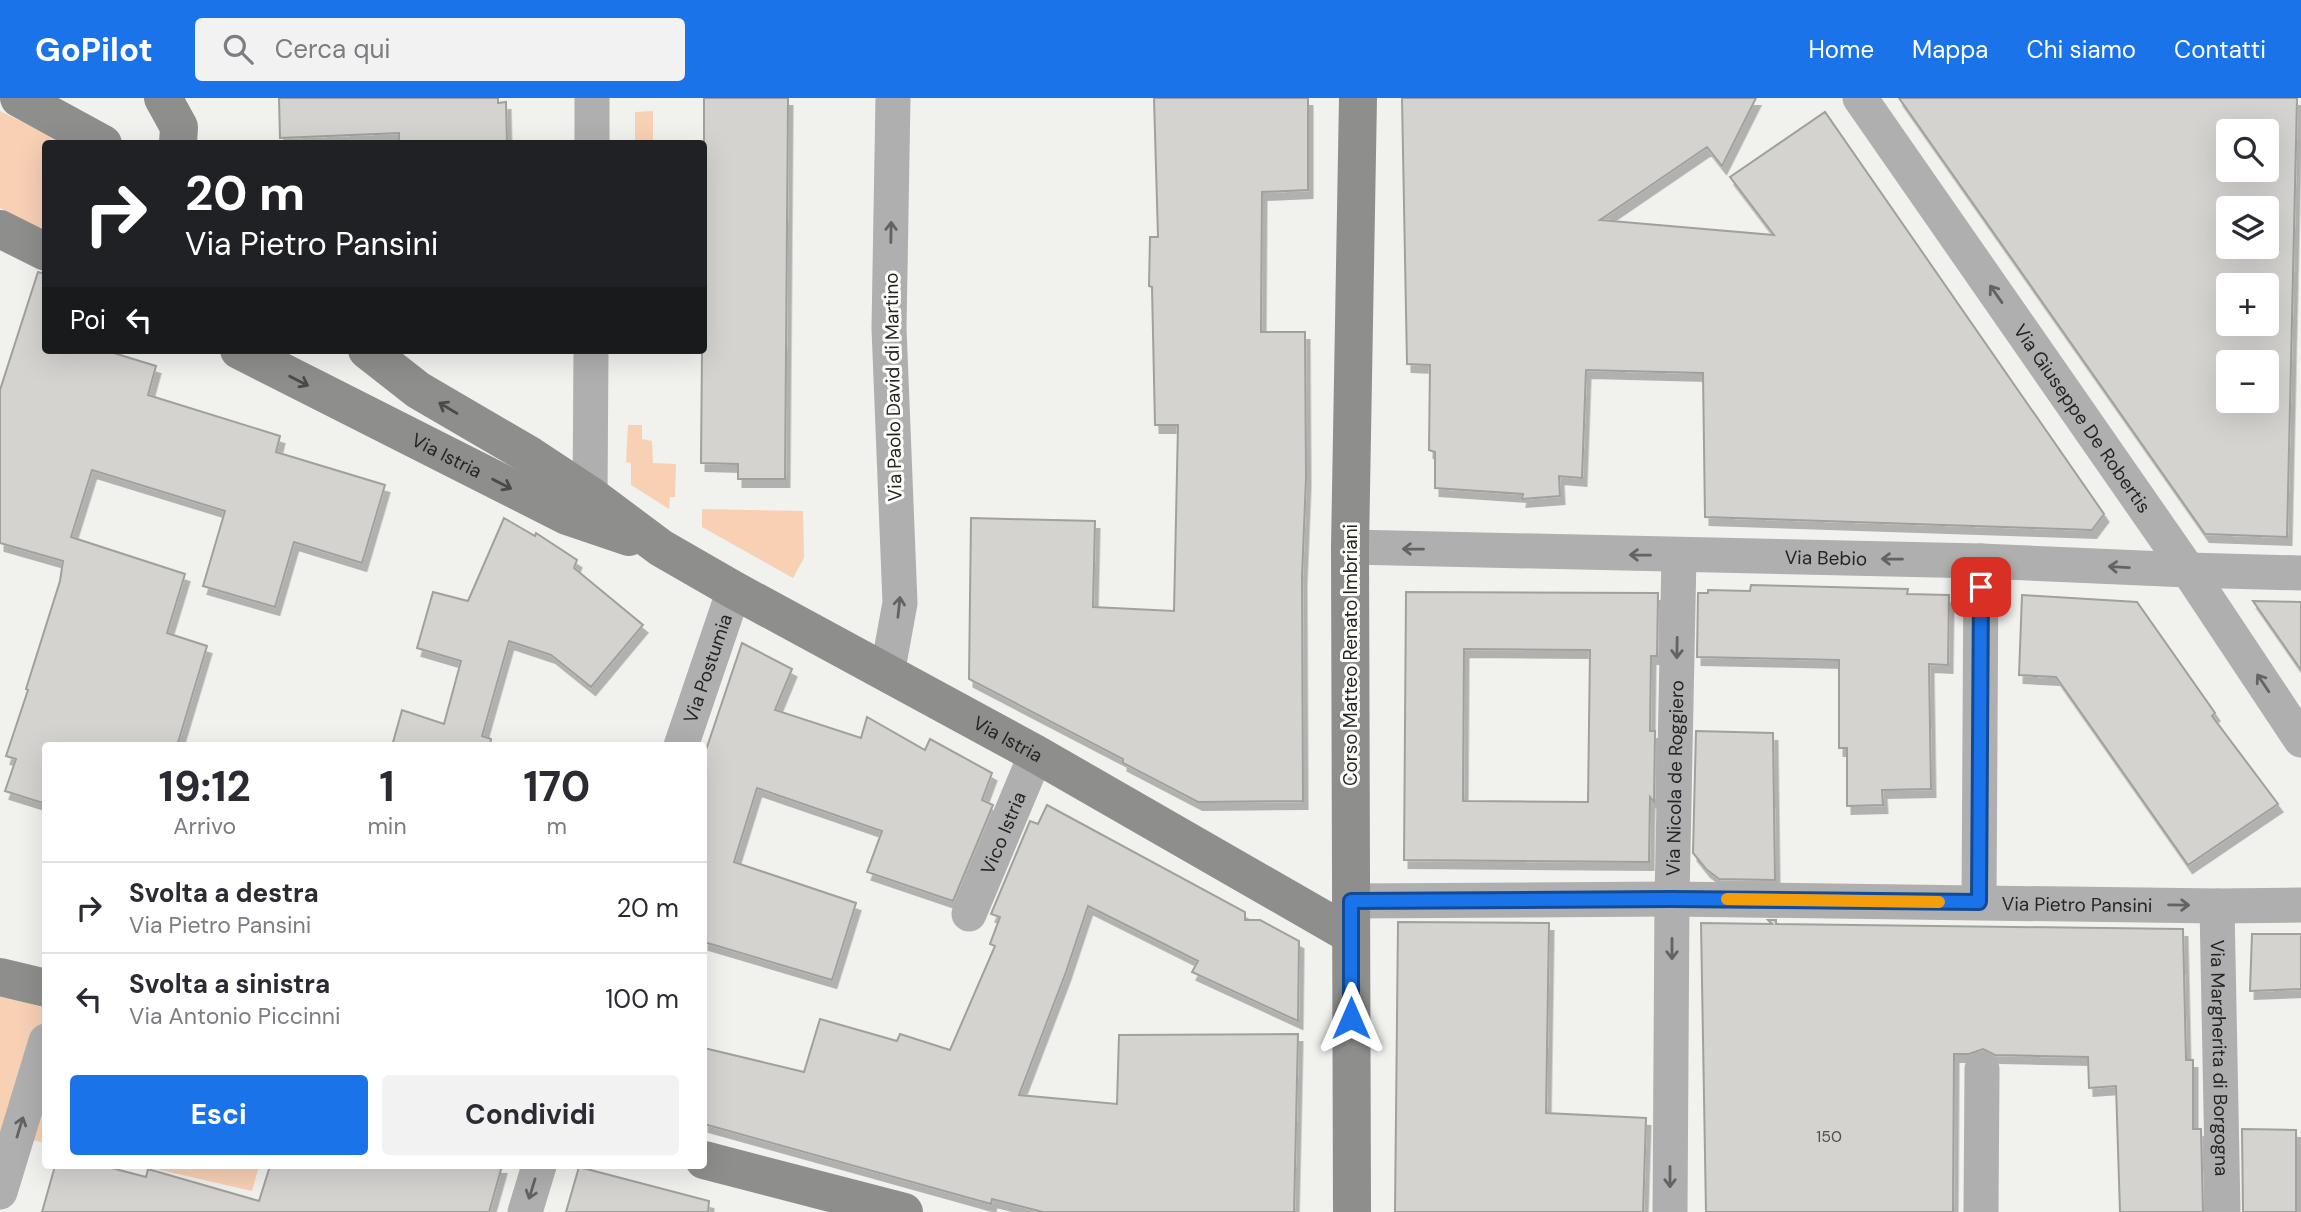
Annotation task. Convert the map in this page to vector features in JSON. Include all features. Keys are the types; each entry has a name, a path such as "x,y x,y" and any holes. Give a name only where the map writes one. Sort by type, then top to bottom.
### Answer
{"main road":[{"path":"19,98 96,140"},
{"name":"Corso Matteo Renato Imbriani","path":"1352,1212 1350,547 1358,98"},
{"path":"0,229 42,250"},
{"name":"Via Istria","path":"247,354 567,516 661,548"},
{"name":"Via Istria","path":"372,354 418,390 531,456 590,495 661,548 1036,754 1351,918"},
{"path":"0,978 42,988"},
{"path":"707,1161 904,1212"}],"street":[{"path":"592,98 592,140"},
{"name":"Via Paolo David di Martino","path":"887,674 900,603 889,328 893,98"},
{"name":"Via Giuseppe De Robertis","path":"1860,98 2188,570 2301,740"},
{"path":"590,495 591,354"},
{"name":"Via Bebio","path":"1350,547 1981,561 2301,573"},
{"name":"Via Nicola de Roggiero","path":"1670,1212 1672,899 1679,555"},
{"path":"1979,902 1981,561"},
{"name":"Via Postumia","path":"682,742 734,590"},
{"name":"Vico Istria","path":"969,914 1036,754"},
{"name":"Via Pietro Pansini","path":"1351,918 1672,899 2301,905"},
{"name":"Via Margherita di Borgogna","path":"2217,906 2224,1212"},
{"path":"0,1192 42,1054"},
{"path":"1981,1212 1982,1069"},
{"path":"525,1212 538,1169"}],"shaded area":[{"path":"0,111 60,140 42,140 42,230 0,208"},
{"path":"653,111 653,140 635,140 635,112"},
{"path":"628,425 642,425 642,439 652,441 653,463 676,464 675,497 670,497 669,509 631,485 631,463 626,462"},
{"path":"702,509 803,511 804,558 793,578 702,527"},
{"path":"0,996 42,1007 42,1142 4,1133 0,1145"},
{"path":"156,1169 258,1169 252,1191"}],"building":[{"path":"279,98 498,98 498,103 506,102 507,140 399,140 399,133 280,138"},
{"path":"704,98 788,98 785,479 738,479 738,464 701,463 702,354 707,354 707,140 704,140"},
{"path":"1154,98 1308,98 1308,190 1262,192 1261,332 1305,332 1303,801 1198,802 1123,763 1123,759 969,679 971,518 1095,521 1093,607 1174,611 1178,425 1155,425 1152,287 1149,286 1150,237 1158,237"},
{"path":"1402,98 1756,98 1722,166 1707,147 1600,220 1774,235 1730,177 1825,112 2104,514 2092,530 1705,517 1703,373 1586,370 1582,478 1559,476 1560,496 1522,499 1523,494 1435,488 1435,452 1429,450 1430,365 1407,364"},
{"path":"1899,98 2297,98 2287,537 2205,534"},
{"path":"38,272 42,273 42,354 117,354 156,366 148,395 280,436 276,452 385,485 362,563 294,542 275,607 203,586 225,511 92,470 71,537 185,574 167,633 207,646 178,742 42,742 42,803 5,791 16,759 6,756 60,581 63,561 0,543 0,390"},
{"path":"504,518 535,536 536,533 577,560 574,568 643,625 591,687 551,655 509,641 482,736 491,739 491,742 393,742 402,710 444,724 461,661 417,648 433,592 468,601"},
{"path":"1751,585 1908,589 1907,594 1949,595 1948,665 1929,664 1931,789 1882,790 1883,805 1847,806 1847,748 1839,748 1839,660 1697,657 1698,593 1708,593 1708,590 1750,591"},
{"path":"1406,592 1658,593 1657,656 1651,656 1650,731 1655,731 1654,802 1650,797 1649,862 1404,860","holes":["1464,649 1590,650 1588,802 1463,801"]},
{"path":"2022,595 2137,602 2215,713 2212,716 2278,804 2188,865 2056,677 2019,675"},
{"path":"2253,601 2301,602 2301,670"},
{"path":"742,643 792,669 775,710 861,738 867,717 925,750 930,739 992,773 982,800 993,805 953,901 867,872 882,831 757,788 734,862 856,903 832,980 707,943 707,747"},
{"path":"1696,731 1773,733 1775,880 1719,879 1706,869 1693,853"},
{"path":"1047,805 1245,912 1245,920 1260,920 1299,941 1298,1021 1192,972 1198,961 1088,906 1019,1095 1117,1104 1119,1035 1298,1034 1294,1212 1043,1212 992,1199 991,1204 707,1125 707,1049 804,1072 820,1019 897,1041 900,1034 950,1050 995,946 990,944 1000,917 991,914 1030,821 1038,824"},
{"path":"1768,920 1776,920 1776,924 2183,929 2186,1060 2193,1060 2193,1129 2201,1129 2203,1212 2120,1212 2116,1086 2089,1088 2088,1057 1995,1055 1983,1049 1969,1054 1954,1054 1953,1212 1706,1212 1701,923 1772,924"},
{"path":"1398,922 1549,923 1546,1113 1646,1118 1643,1212 1395,1212"},
{"path":"2252,934 2301,934 2301,989 2250,991"},
{"path":"2242,1129 2296,1130 2296,1212 2243,1212"},
{"path":"54,1169 115,1169 146,1177 148,1169 259,1201 269,1169 501,1169 489,1212 42,1212"},
{"path":"578,1169 709,1201 708,1212 566,1212"}],"slow traffic":[{"path":"1727,899 1939,902"}],"route":[{"path":"1351,1018 1351,901 1672,899 1979,902 1981,587"}]}
